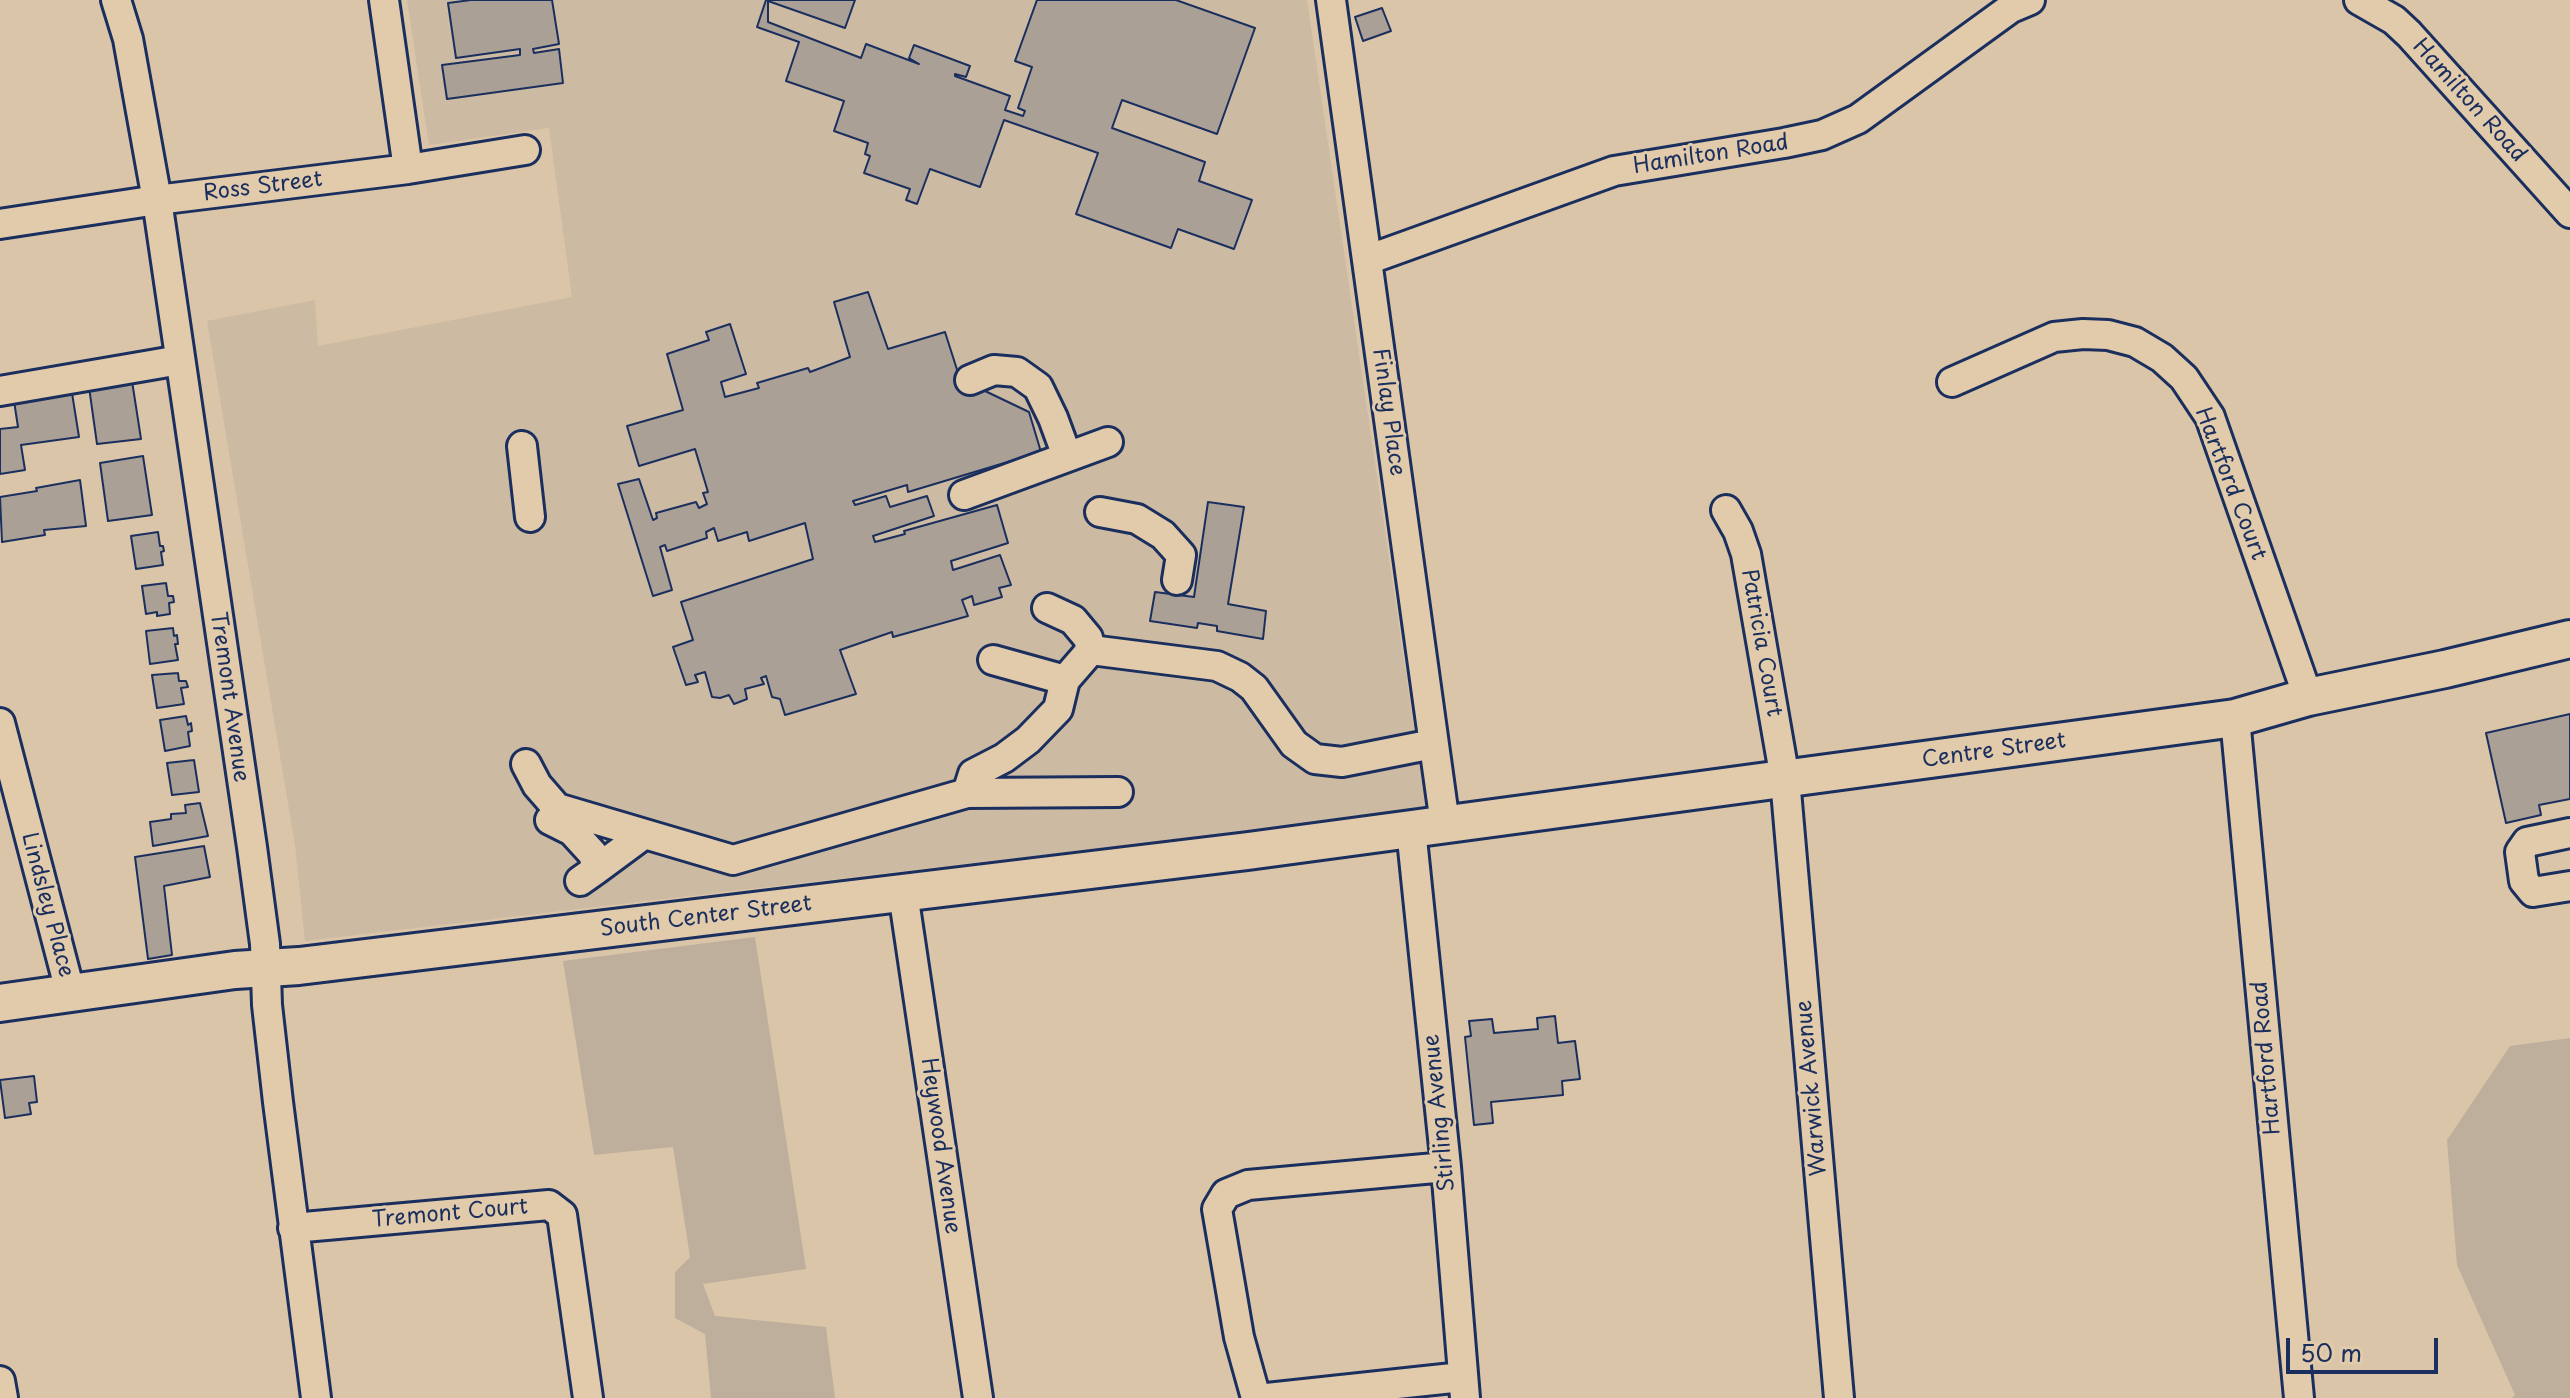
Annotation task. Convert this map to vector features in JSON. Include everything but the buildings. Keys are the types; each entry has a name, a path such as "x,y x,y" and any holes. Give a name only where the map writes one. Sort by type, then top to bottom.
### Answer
{"main road":[{"name":"Centre Street","path":"1428,826 2235,718 2308,697 2570,639"},
{"name":"South Center Street","path":"0,1003 235,970 266,969 903,893 1428,826"}],"street":[{"name":"Tremont Avenue","path":"116,0 128,39 157,200 252,847 266,969 267,1005 316,1398"},
{"path":"384,0 408,169"},
{"name":"Finlay Place","path":"1331,0 1433,744 1428,826"},
{"name":"Hamilton Road","path":"1367,260 1614,171 1822,135 1858,119 2011,8 2030,0"},
{"name":"Hamilton Road","path":"2359,0 2398,10 2570,213"},
{"name":"Ross Street","path":"0,224 157,200 408,169 525,150"},
{"name":"Hartford Court","path":"1952,382 2054,337 2108,335 2135,342 2162,358 2184,378 2210,417 2308,697"},
{"path":"0,391 180,360"},
{"path":"970,380 994,370 1017,372 1038,387 1067,456"},
{"path":"964,495 1108,442"},
{"path":"522,446 530,517"},
{"name":"Patricia Court","path":"1726,510 1746,554 1785,779"},
{"path":"1100,512 1137,519 1163,535 1181,555 1177,580"},
{"path":"1047,608 1073,620 1088,638 1091,650"},
{"path":"1091,650 1217,666 1254,688 1294,744 1315,759 1342,762 1433,744"},
{"path":"967,793 973,774 1004,758 1028,740 1058,709 1065,680 1091,650"},
{"path":"993,660 1065,680"},
{"name":"Hartford Road","path":"2235,718 2299,1398"},
{"name":"Lindsley Place","path":"0,723 71,995"},
{"path":"526,764 537,785 557,808 733,860 967,793 1118,792"},
{"name":"Warwick Avenue","path":"1785,779 1839,1398"},
{"path":"550,820 572,831 593,854 588,875 643,835"},
{"name":"Stirling Avenue","path":"1428,826 1446,1167 1464,1388"},
{"path":"2570,833 2527,842 2520,852 2524,881 2533,892 2570,886"},
{"name":"Heywood Avenue","path":"903,893 978,1398"},
{"path":"1256,1398 1239,1337 1217,1209 1226,1194 1248,1185 1446,1167"},
{"name":"Tremont Court","path":"293,1228 549,1205 562,1215 588,1398"},
{"path":"0,1381 3,1398"},
{"path":"1267,1398 1464,1388"}],"shaded area":[{"path":"407,0 1307,0 1426,810 305,941 295,845 207,321 315,300 318,346 572,297 549,128 429,145"},
{"path":"755,937 806,1269 703,1284 715,1316 826,1327 835,1398 711,1398 705,1334 675,1318 675,1272 690,1257 673,1147 594,1155 563,961"},
{"path":"2570,1038 2570,1398 2512,1398 2515,1395 2457,1265 2447,1140 2510,1046"}]}
